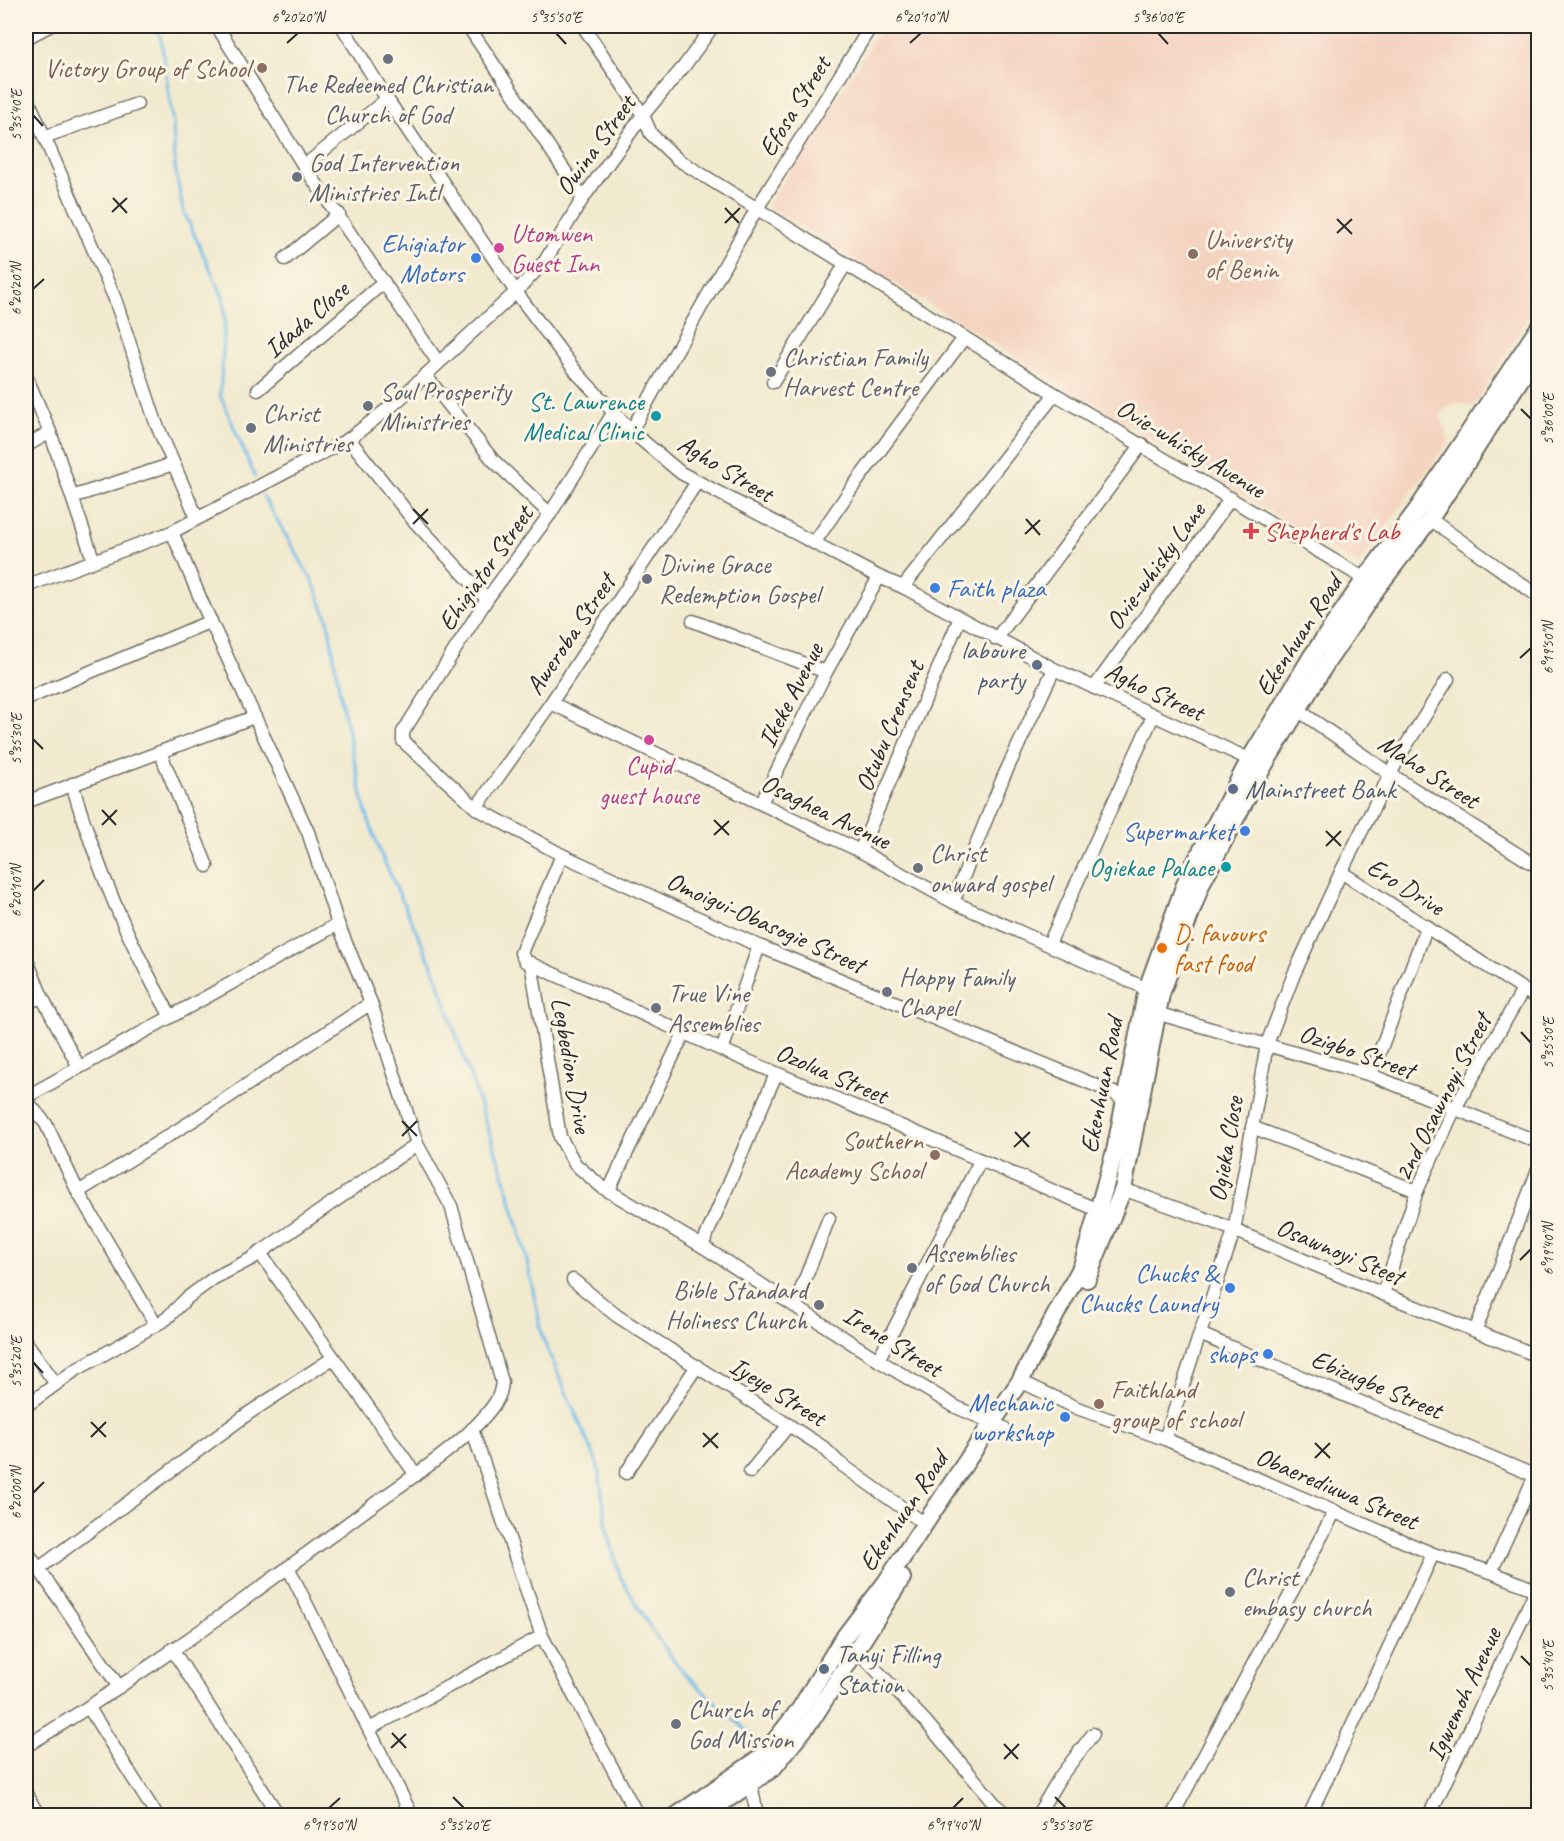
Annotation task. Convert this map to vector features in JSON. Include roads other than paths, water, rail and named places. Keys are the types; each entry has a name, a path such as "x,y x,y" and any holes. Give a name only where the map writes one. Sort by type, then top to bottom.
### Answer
{"main road":[{"name":"Ekenhuan Road","path":"703,1815 773,1768 813,1718 855,1648 1025,1383 1091,1272 1123,1189 1156,1013 1202,882 1256,763 1312,656 1365,579 1417,510 1539,329"},
{"name":"Ekenhuan Road","path":"1025,1383 1082,1266 1112,1162 1147,989 1188,876 1256,763 1298,710 1377,588 1430,519 1539,352"},
{"name":"Ekenhuan Road","path":"676,1815 763,1756 801,1709 842,1640 998,1426"}],"street":[{"path":"26,38 49,26"},
{"path":"217,26 304,166 339,214 438,362"},
{"name":"Agho Street","path":"342,26 387,99 516,292 577,373 631,431 681,474 879,577 903,587 959,620 1054,669 1256,763"},
{"path":"468,26 583,198"},
{"name":"Ovie-whisky Avenue","path":"584,26 643,115 651,134 677,159 1055,394 1365,579"},
{"name":"Efosa Street","path":"631,431 756,210 871,26"},
{"name":"Owina Street","path":"26,586 93,559 172,532 349,439 394,404 516,292 545,261 583,198 709,28"},
{"path":"26,94 115,299 139,375 173,464 197,518"},
{"path":"304,166 387,99"},
{"path":"44,137 137,104"},
{"path":"285,259 339,214"},
{"path":"774,382 845,265"},
{"name":"Idada Close","path":"258,390 384,282"},
{"path":"814,543 849,492 964,338"},
{"path":"425,375 494,460 550,514"},
{"path":"26,376 50,432 93,559"},
{"path":"903,587 1055,394"},
{"name":"Ehigiator Street","path":"409,750 403,741 403,732 488,599 550,514 614,412"},
{"path":"26,446 50,432"},
{"path":"349,439 414,521 488,599"},
{"path":"996,639 1142,444"},
{"path":"72,497 173,464"},
{"name":"Aweroba Street","path":"476,808 551,703 698,482"},
{"name":"Ovie-whisky Lane","path":"1094,688 1232,498"},
{"path":"1430,519 1539,596"},
{"path":"26,1746 89,1708 416,1475 472,1429 501,1393 502,1382 451,1206 417,1144 372,1003 338,924 308,832 172,532"},
{"name":"Ikeke Avenue","path":"761,803 826,672 879,577"},
{"name":"Otubu Crensent","path":"860,851 959,620"},
{"path":"26,699 211,621"},
{"path":"693,621 826,672"},
{"path":"953,902 1003,778 1054,669"},
{"name":"Ero Drive","path":"1448,679 1390,774 1341,872 1539,999"},
{"name":"Osaghea Avenue","path":"551,703 860,851 953,902 1147,989"},
{"name":"Maho Street","path":"1298,710 1390,774 1539,867"},
{"path":"1049,944 1153,716"},
{"path":"26,802 254,717"},
{"name":"Omoigui-Obasogie Street","path":"409,750 476,808 562,855 759,946 1114,1093 1124,1101"},
{"path":"160,752 207,866"},
{"path":"72,784 87,837 112,900 144,968 170,1015"},
{"path":"531,963 525,961 521,953 562,855"},
{"name":"Ogieka Close","path":"1165,1439 1202,1335 1234,1231 1267,1044 1294,974 1341,872"},
{"path":"156,1325 78,1192 46,1124 26,1098 170,1015 338,924"},
{"path":"1371,1075 1427,926"},
{"path":"722,1050 759,946"},
{"path":"26,958 42,997 79,1066"},
{"name":"Ozolua Street","path":"531,963 776,1074 1098,1210"},
{"name":"Legbedion Drive","path":"531,963 563,1147 574,1164 609,1190"},
{"name":"2nd Osawnoyi Street","path":"1383,1294 1417,1191 1454,1110 1523,990"},
{"path":"26,1004 42,997"},
{"path":"78,1192 192,1121 372,1003"},
{"name":"Ozigbo Street","path":"1156,1013 1371,1075 1539,1142"},
{"path":"609,1190 684,1033"},
{"path":"702,1246 776,1074"},
{"path":"1252,1127 1417,1191"},
{"path":"26,1406 56,1384 156,1325 214,1278 260,1253 417,1144"},
{"path":"878,1360 980,1161"},
{"path":"1476,1329 1539,1170"},
{"name":"Osawnoyi Steet","path":"1123,1189 1234,1231 1539,1356"},
{"name":"Irene Street","path":"609,1190 702,1246 878,1360 956,1407 998,1426"},
{"path":"795,1305 830,1218"},
{"path":"260,1253 416,1475"},
{"name":"Iyeye Street","path":"573,1280 617,1316 824,1447 838,1462 925,1524"},
{"name":"Ebizugbe Street","path":"1202,1335 1537,1474"},
{"path":"26,1342 56,1384"},
{"path":"38,1569 249,1413 333,1358"},
{"path":"626,1473 697,1366"},
{"name":"Obaerediuwa Street","path":"1025,1383 1077,1407 1165,1439 1433,1554 1491,1572 1537,1591"},
{"path":"750,1472 789,1425"},
{"path":"472,1429 542,1636 638,1815"},
{"path":"1491,1572 1537,1474"},
{"path":"1172,1815 1335,1511"},
{"path":"26,1550 119,1687"},
{"path":"1309,1815 1433,1554"},
{"path":"288,1567 411,1815"},
{"name":"Igwemoh Avenue","path":"1429,1815 1537,1591"},
{"path":"369,1729 542,1636"},
{"path":"855,1648 926,1722 995,1804 1010,1815"},
{"path":"172,1649 279,1815"},
{"path":"89,1708 157,1815"},
{"path":"1037,1815 1060,1777 1093,1734"},
{"path":"751,1783 757,1815"},
{"path":"26,1794 39,1815"}],"waterway":[{"path":"155,26 161,39 173,124 175,167 183,210 223,297 225,318 220,395 255,477"},
{"path":"263,496 313,582 328,620 341,700 365,809 380,852 435,972 505,1179 525,1251 543,1339 598,1465 607,1529 620,1576 653,1632 683,1672 758,1742"},
{"path":"736,1816 738,1812"}],"place":[{"name":"The Redeemed Christian Church of God","path":"388,59"},
{"name":"Victory Group of School","path":"262,68"},
{"name":"God Intervention Ministries Intl","path":"297,177"},
{"name":"Utomwen Guest Inn","path":"499,248"},
{"name":"University of Benin","path":"1193,254"},
{"name":"Ehigiator Motors","path":"476,258"},
{"name":"Christian Family Harvest Centre","path":"771,372"},
{"name":"Soul Prosperity Ministries","path":"368,406"},
{"name":"St. Lawrence Medical Clinic","path":"656,416"},
{"name":"Christ Ministries","path":"251,428"},
{"name":"Shepherd's Lab","path":"1251,531"},
{"name":"Divine Grace Redemption Gospel","path":"647,579"},
{"name":"Faith plaza","path":"935,588"},
{"name":"laboure party","path":"1037,665"},
{"name":"Cupid guest house","path":"649,740"},
{"name":"Mainstreet Bank","path":"1233,789"},
{"name":"Supermarket","path":"1245,831"},
{"name":"Ogiekae Palace","path":"1226,867"},
{"name":"Christ onward gospel","path":"918,868"},
{"name":"D. favours fast food","path":"1162,948"},
{"name":"Happy Family Chapel","path":"887,992"},
{"name":"True Vine Assemblies","path":"656,1008"},
{"name":"Southern Academy School","path":"935,1155"},
{"name":"Assemblies of God Church","path":"912,1268"},
{"name":"Chucks & Chucks Laundry","path":"1230,1288"},
{"name":"Bible Standard Holiness Church","path":"819,1305"},
{"name":"shops","path":"1268,1354"},
{"name":"Faithland group of school","path":"1099,1404"},
{"name":"Mechanic workshop","path":"1065,1417"},
{"name":"Christ embasy church","path":"1230,1592"},
{"name":"Tanyi Filling Station","path":"824,1669"},
{"name":"Church of God Mission","path":"676,1724"}]}
